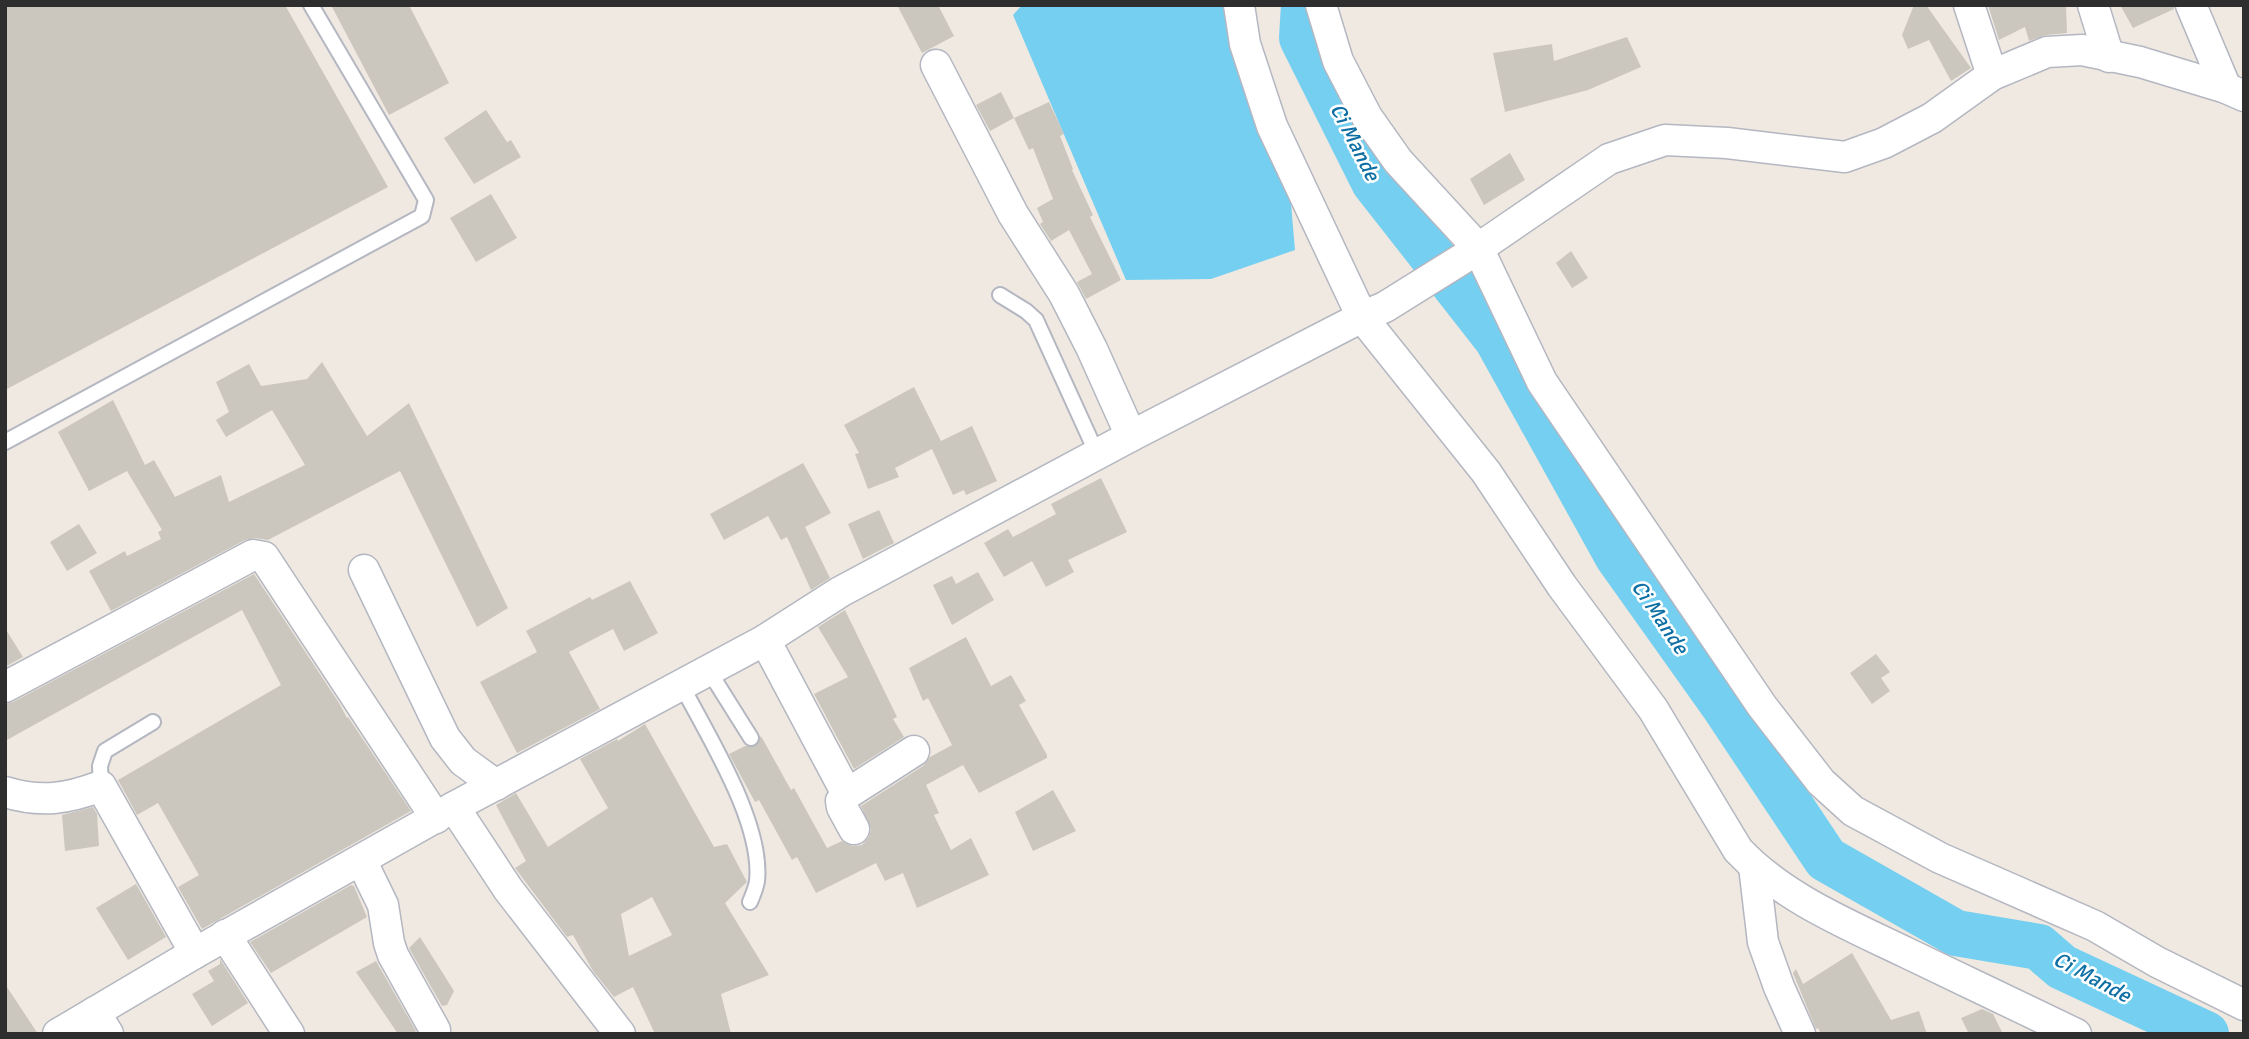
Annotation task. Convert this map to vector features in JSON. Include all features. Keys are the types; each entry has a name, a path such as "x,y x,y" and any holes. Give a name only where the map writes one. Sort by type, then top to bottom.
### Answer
{"street":[{"path":"1239,5 1245,44 1272,126 1374,312 1562,586 1654,709 1738,850 1754,866 1801,898 1847,924 2077,1034"},
{"path":"1321,5 1338,61 1367,117 1398,161 1474,251 1542,382 1762,706 1821,782 1853,811 1940,858 2095,926 2244,1005"},
{"path":"1969,5 1992,75"},
{"path":"2093,5 2109,57"},
{"path":"2191,5 2235,92"},
{"path":"58,1034 101,1023 195,953 225,935 765,640 840,592 1131,436 1374,312 1474,251 1594,168 1628,151 1665,140 1727,143 1845,157 1884,143 1932,118 1992,75 2047,52 2082,50 2140,62 2235,92"},
{"path":"936,65 1013,214 1064,293 1131,436"},
{"path":"5,687 200,581 253,555 264,557 445,813 508,889 620,1034"},
{"path":"364,570 445,738 463,761 496,785"},
{"path":"765,640 847,794"},
{"path":"854,829 841,801 847,794 914,751"},
{"path":"5,792 27,799 56,799 79,795 101,786 195,953"},
{"path":"361,860 383,905 393,955 435,1030"},
{"path":"1754,866 1763,942 1800,1034"},
{"path":"225,935 289,1034"}],"lane":[{"path":"5,442 422,216 426,200 311,5"},
{"path":"1000,295 1035,320 1097,454"},
{"path":"709,671 751,738"},
{"path":"682,686 742,801 752,836 757,871 757,883 750,902"},
{"path":"101,786 100,766 105,751 153,722"}],"water":[{"path":"1022,5 1226,5 1291,204 1295,250 1211,279 1126,280 1013,15"}],"building":[{"path":"5,5 285,5 388,187 5,390"},
{"path":"331,5 409,5 449,83 389,115"},
{"path":"897,5 938,5 954,36 922,53"},
{"path":"1914,5 1926,5 1971,68 1951,81 1929,40 1908,49 1902,35"},
{"path":"1988,5 2066,5 2067,33 2046,35 2029,41 2025,27 1999,40"},
{"path":"2120,5 2174,5 2174,9 2133,28"},
{"path":"1627,37 1641,67 1588,90 1505,112 1493,53 1552,44 1554,61"},
{"path":"1001,92 1014,118 990,131 976,105"},
{"path":"1049,102 1064,134 1060,136 1072,170 1093,215 1090,217 1121,280 1086,299 1077,282 1092,274 1069,230 1051,241 1040,224 1043,222 1037,208 1053,199 1033,148 1029,150 1014,118"},
{"path":"486,110 507,142 511,140 521,157 474,184 444,138"},
{"path":"1510,153 1525,180 1484,205 1470,179"},
{"path":"491,194 517,238 476,262 450,218"},
{"path":"1571,251 1588,278 1572,288 1556,263"},
{"path":"322,362 367,436 409,403 508,608 477,627 400,471 268,540 245,540 111,611 89,571 125,551 127,556 161,539 158,532 162,530 127,471 89,491 58,432 113,400 145,465 154,460 175,497 221,475 229,502 305,465 272,410 226,437 216,420 229,412 216,382 249,364 261,386 307,379"},
{"path":"914,387 941,441 972,426 997,481 966,495 964,490 953,495 932,449 895,468 899,477 868,489 855,454 859,453 844,425"},
{"path":"803,463 831,513 805,527 830,578 811,590 787,537 781,540 768,516 724,540 710,514"},
{"path":"1101,478 1127,532 1068,560 1074,572 1046,587 1032,561 1004,577 984,543 1008,529 1013,537 1056,514 1051,504"},
{"path":"879,510 894,543 863,559 848,524"},
{"path":"79,524 97,553 67,571 50,542"},
{"path":"978,572 994,600 952,625 933,585 952,576 956,584"},
{"path":"254,574 411,811 202,929 178,887 199,875 158,803 137,815 118,780 281,685 242,610 5,741 5,704"},
{"path":"630,581 658,633 624,651 613,629 569,652 600,709 517,753 480,682 537,652 526,631 590,597 592,600"},
{"path":"845,610 897,717 893,719 904,737 854,769 814,694 848,677 818,627"},
{"path":"5,628 23,657 5,667"},
{"path":"966,637 991,686 1011,675 1026,701 1019,705 1047,755 1047,758 979,793 963,765 926,785 939,813 934,815 951,850 971,838 989,875 917,908 903,873 885,881 876,863 816,893 797,857 792,860 759,800 755,802 729,754 745,746 755,746 761,736 827,848 842,841 853,846 862,845 869,837 871,829 861,806 923,766 930,757 952,745 928,698 923,701 909,668"},
{"path":"1876,654 1890,672 1881,678 1890,691 1872,704 1850,673"},
{"path":"645,724 714,847 727,844 747,882 725,903 769,975 721,994 731,1034 655,1034 633,987 614,997 593,971 573,935 567,937 515,868 526,861 496,805 516,793 548,847 608,808 580,759 617,739 618,741","holes":["652,897 672,935 629,956 621,914"]},
{"path":"1053,790 1076,831 1033,851 1015,812"},
{"path":"93,807 97,814 99,846 65,851 62,815"},
{"path":"136,884 166,937 128,960 96,908"},
{"path":"351,885 354,886 367,917 271,973 250,942"},
{"path":"420,937 454,991 447,1005 442,1006 409,948"},
{"path":"1852,953 1891,1020 1919,1011 1927,1034 1821,1034 1818,1028 1816,1029 1793,973 1796,969 1803,984"},
{"path":"220,959 248,1003 212,1026 192,994 214,981 208,971 220,964"},
{"path":"376,961 416,1031 412,1034 398,1034 356,972"},
{"path":"5,984 38,1034 5,1034"},
{"path":"1982,1009 1993,1014 2003,1034 1969,1034 1961,1018"}],"waterway":[{"name":"Ci Mande","path":"1304,5 1302,38 1374,182 1497,339 1618,557 1724,706 1826,859 1956,933 2039,947 2062,967 2206,1034"}]}
